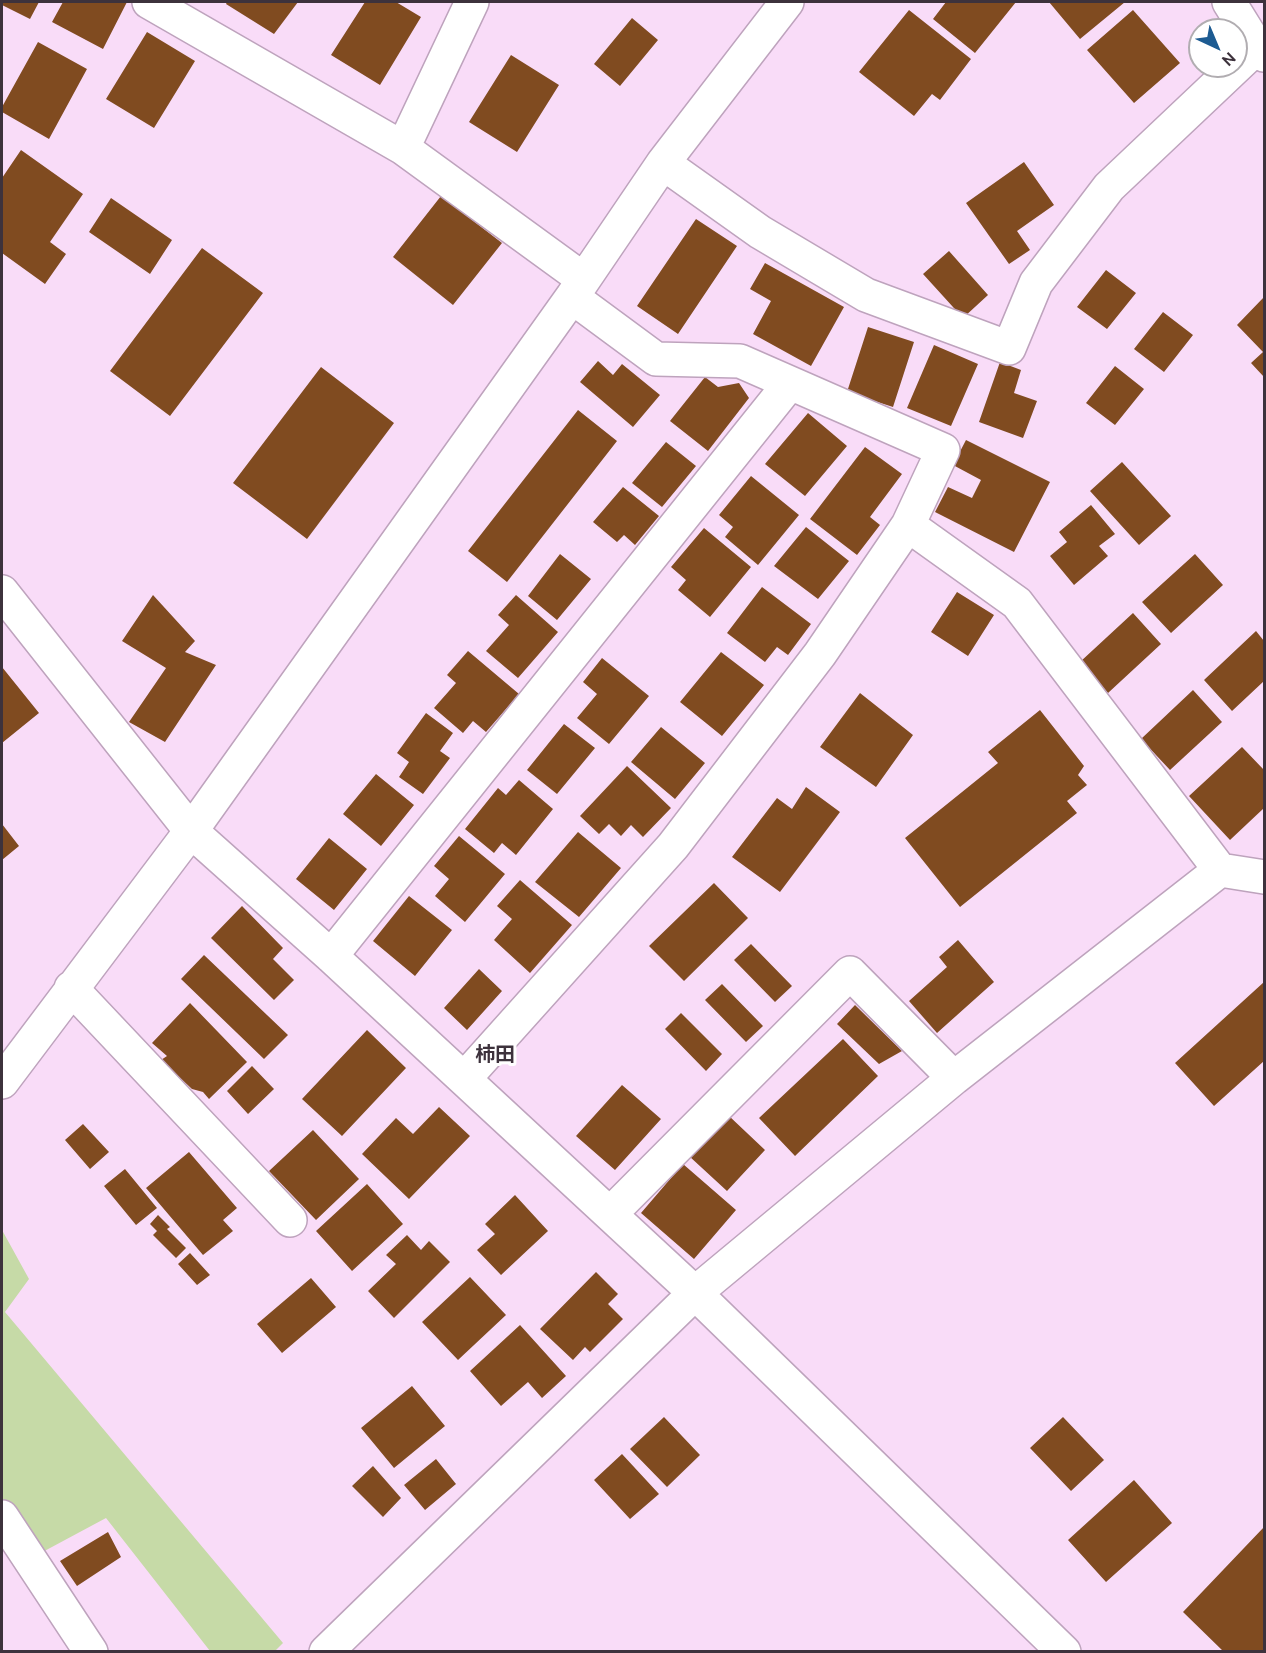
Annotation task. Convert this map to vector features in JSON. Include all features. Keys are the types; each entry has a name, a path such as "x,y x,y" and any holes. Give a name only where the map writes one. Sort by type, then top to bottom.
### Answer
{"street":[{"path":"149,2 404,148 577,288 656,359 740,361 943,450 908,525 820,654 673,846 464,1079"},
{"path":"404,148 472,2"},
{"path":"2,1082 192,831 663,163 787,2"},
{"path":"663,163 760,232 866,295 1009,348 1036,283 1109,187 1261,51 1229,2"},
{"path":"331,956 790,383"},
{"path":"908,525 1017,603 1220,870 1264,877"},
{"path":"2,592 192,831 331,956 695,1293 1064,1652"},
{"path":"326,1652 695,1293 954,1078 1220,870"},
{"path":"610,1214 850,973 954,1078"},
{"path":"71,988 290,1220"},
{"path":"2,1517 91,1652"}],"green space":[{"path":"2,1230 29,1279 5,1312 283,1643 275,1651 210,1651 106,1518 37,1555 2,1503"}],"building":[{"path":"2,2 39,2 30,19 2,5"},
{"path":"63,2 127,2 103,49 52,22"},
{"path":"227,2 298,2 274,34 226,4"},
{"path":"365,2 396,2 421,17 380,85 331,55"},
{"path":"946,2 1016,2 975,53 933,19"},
{"path":"1049,2 1125,2 1080,39"},
{"path":"909,10 971,59 940,100 932,94 914,116 859,72"},
{"path":"1133,10 1180,63 1134,103 1087,50"},
{"path":"632,18 658,40 620,86 594,64"},
{"path":"147,32 195,61 154,128 106,99"},
{"path":"38,42 87,69 49,139 2,112 2,107"},
{"path":"511,55 559,85 517,152 469,122"},
{"path":"21,150 83,194 50,242 66,254 45,284 2,253 2,178"},
{"path":"1024,162 1054,205 1017,231 1030,250 1009,264 966,203"},
{"path":"441,196 502,243 453,305 393,257"},
{"path":"111,198 172,240 150,274 89,232"},
{"path":"696,219 737,246 678,334 637,306"},
{"path":"202,248 263,293 170,416 110,371"},
{"path":"949,251 988,295 963,318 923,274"},
{"path":"765,263 844,307 811,366 753,334 771,301 750,289"},
{"path":"1106,270 1136,293 1107,329 1077,307"},
{"path":"1264,297 1264,377 1251,363 1263,352 1237,325"},
{"path":"1163,312 1193,335 1164,372 1134,349"},
{"path":"868,327 914,342 893,407 847,392"},
{"path":"934,345 978,364 951,426 907,408"},
{"path":"598,361 613,375 622,364 660,395 633,427 580,382"},
{"path":"1000,362 1021,370 1014,393 1037,401 1023,438 979,422"},
{"path":"1115,366 1144,389 1115,425 1086,403"},
{"path":"321,367 394,423 307,539 233,483"},
{"path":"705,377 718,387 739,383 749,398 708,451 670,421"},
{"path":"578,410 617,441 507,582 468,551"},
{"path":"808,413 847,446 805,496 765,464"},
{"path":"966,440 1050,482 1014,552 935,512 948,487 972,498 981,480 953,465"},
{"path":"666,442 696,466 662,507 632,483"},
{"path":"865,447 902,474 870,517 880,525 857,555 810,519"},
{"path":"1122,462 1171,516 1139,545 1090,491"},
{"path":"751,476 799,515 758,565 725,537 733,527 719,515"},
{"path":"623,487 659,516 635,545 624,535 617,542 593,522"},
{"path":"1091,505 1115,534 1099,546 1108,556 1074,585 1050,556 1067,542 1059,532"},
{"path":"806,527 849,561 818,599 774,566"},
{"path":"704,528 751,567 710,617 678,590 686,580 671,567"},
{"path":"560,554 591,579 557,620 528,596"},
{"path":"1195,554 1223,585 1171,633 1142,602"},
{"path":"762,587 811,624 788,655 777,647 765,662 727,633"},
{"path":"957,592 994,615 968,656 931,632"},
{"path":"153,595 195,641 185,652 216,665 165,742 129,722 166,668 122,641"},
{"path":"516,595 558,632 518,678 486,651 509,625 498,615"},
{"path":"1133,613 1161,644 1108,693 1080,662"},
{"path":"1256,631 1264,641 1264,681 1232,711 1204,680"},
{"path":"468,651 519,694 486,732 473,721 463,733 434,708 456,683 447,675"},
{"path":"721,652 764,685 722,736 680,702"},
{"path":"602,658 649,696 609,744 577,718 597,694 583,682"},
{"path":"2,667 39,713 2,743"},
{"path":"1193,690 1222,722 1170,770 1141,739"},
{"path":"860,693 913,735 876,787 820,747"},
{"path":"1040,710 1084,766 1078,775 1087,785 1067,801 1077,813 960,907 905,838 998,763 988,752"},
{"path":"426,713 453,733 440,751 450,758 423,794 399,777 409,762 397,753"},
{"path":"564,724 595,748 557,794 527,770"},
{"path":"661,727 705,763 675,799 631,762"},
{"path":"1242,747 1264,770 1264,808 1230,840 1189,796"},
{"path":"627,766 671,808 643,837 631,825 621,836 609,824 599,834 580,816"},
{"path":"376,774 414,805 381,846 343,814"},
{"path":"519,780 553,809 516,855 502,843 494,853 465,829 498,788 506,795"},
{"path":"806,787 840,812 780,892 732,857 777,798 792,809"},
{"path":"2,824 19,846 2,860"},
{"path":"578,832 621,868 579,917 535,882"},
{"path":"459,836 505,874 465,922 435,896 449,879 434,866"},
{"path":"329,838 367,869 334,910 296,879"},
{"path":"520,880 572,925 530,973 494,940 512,919 497,906"},
{"path":"714,883 748,918 684,981 649,946"},
{"path":"409,896 452,930 415,976 373,941"},
{"path":"242,906 283,948 273,959 294,980 274,1000 211,938"},
{"path":"958,940 994,982 937,1033 909,1001 947,967 939,957"},
{"path":"751,944 792,986 775,1002 734,960"},
{"path":"204,955 288,1035 264,1059 181,979"},
{"path":"479,969 502,991 467,1030 444,1008"},
{"path":"1264,982 1264,1061 1214,1106 1175,1063"},
{"path":"722,984 763,1026 746,1042 705,1000"},
{"path":"190,1003 247,1062 209,1099 203,1092 192,1089 161,1060 167,1056 152,1043"},
{"path":"855,1005 902,1051 879,1064 837,1024"},
{"path":"681,1013 722,1054 706,1071 665,1029"},
{"path":"367,1030 406,1068 342,1136 302,1099"},
{"path":"843,1039 878,1076 795,1156 759,1118"},
{"path":"252,1066 274,1089 248,1114 227,1091"},
{"path":"622,1085 661,1119 615,1170 576,1136"},
{"path":"439,1107 470,1136 409,1199 362,1154 396,1118 413,1134"},
{"path":"728,1115 765,1150 727,1191 689,1156"},
{"path":"83,1124 109,1152 90,1169 65,1140"},
{"path":"313,1130 359,1179 316,1220 269,1171"},
{"path":"189,1152 237,1208 223,1220 233,1231 203,1255 146,1188"},
{"path":"683,1164 736,1210 694,1259 641,1213"},
{"path":"125,1169 157,1208 136,1225 104,1186"},
{"path":"367,1184 403,1224 352,1271 316,1231"},
{"path":"515,1195 548,1231 501,1275 477,1250 495,1234 485,1224"},
{"path":"158,1215 170,1227 167,1229 186,1248 176,1258 153,1235 157,1231 150,1224"},
{"path":"407,1235 421,1250 429,1241 450,1262 394,1318 368,1291 396,1264 386,1255"},
{"path":"190,1253 210,1275 197,1285 178,1264"},
{"path":"596,1272 618,1294 608,1304 623,1319 590,1352 585,1347 573,1360 540,1329"},
{"path":"470,1277 506,1315 458,1360 422,1322"},
{"path":"311,1278 336,1307 282,1353 257,1324"},
{"path":"520,1325 566,1376 542,1398 528,1382 501,1406 470,1371"},
{"path":"412,1386 445,1426 394,1468 361,1428"},
{"path":"664,1417 700,1455 667,1487 630,1449"},
{"path":"1063,1417 1104,1460 1071,1491 1030,1448"},
{"path":"622,1454 659,1494 630,1519 594,1480"},
{"path":"436,1459 456,1484 425,1510 404,1485"},
{"path":"373,1466 401,1498 383,1517 352,1486"},
{"path":"1134,1480 1172,1523 1106,1582 1068,1540"},
{"path":"1264,1527 1264,1652 1224,1652 1183,1612"},
{"path":"108,1532 121,1557 77,1586 60,1561"}],"district":[{"name":"柿田","path":"495,1054"}]}
